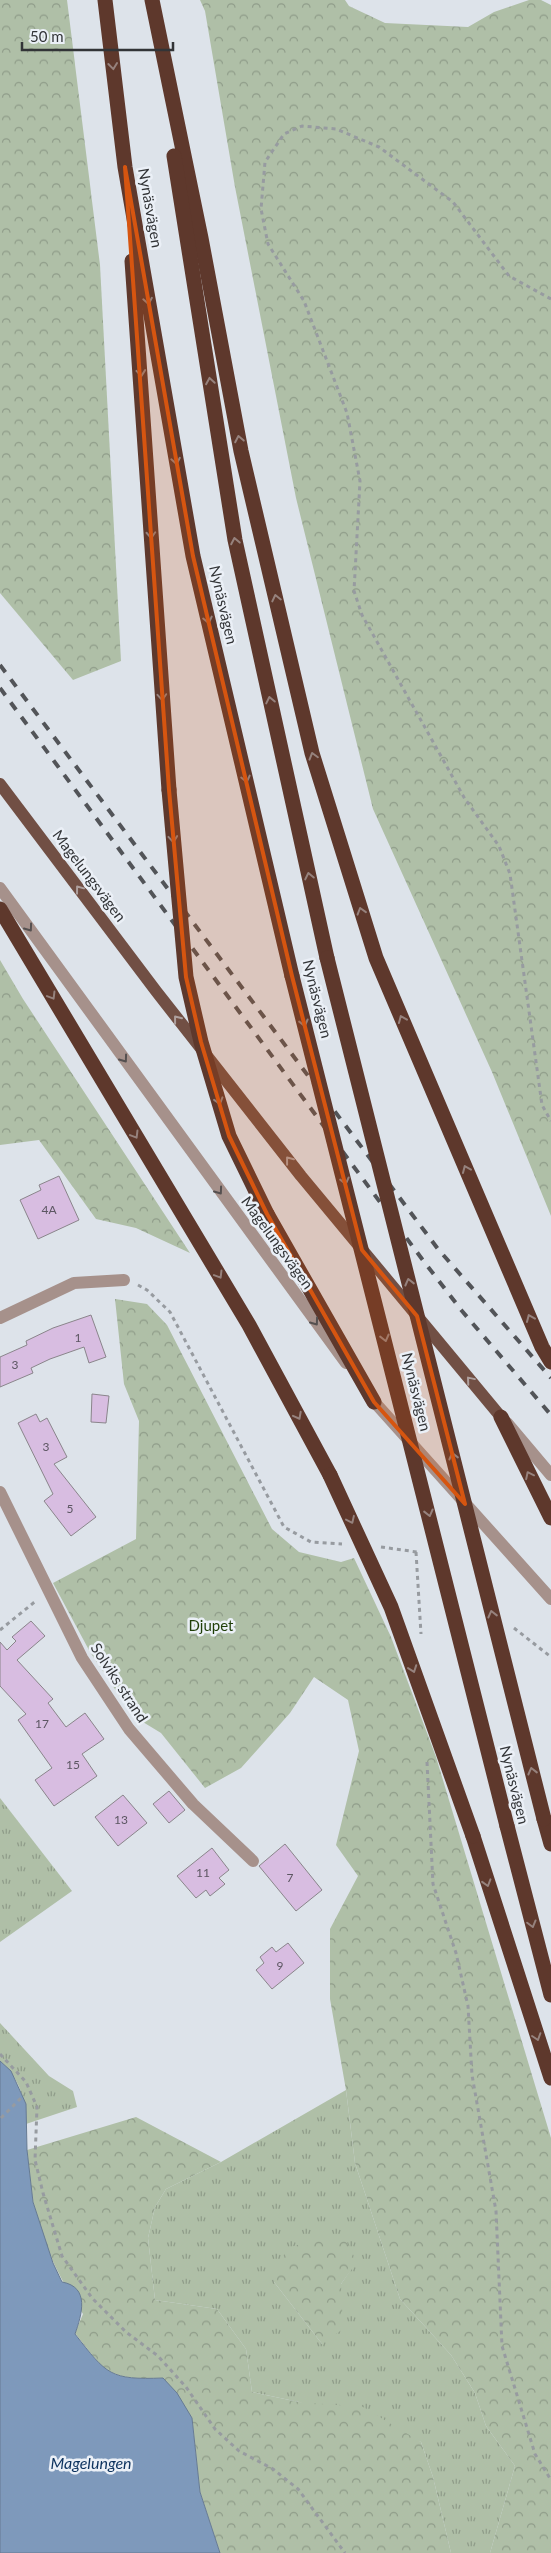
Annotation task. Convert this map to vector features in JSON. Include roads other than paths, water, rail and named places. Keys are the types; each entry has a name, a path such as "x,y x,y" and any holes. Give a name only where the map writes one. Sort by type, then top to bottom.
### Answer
{"highway":[{"name":"Nynäsvägen","path":"105,0 125,167 193,556 292,976 551,1995"},
{"name":"Nynäsvägen","path":"151,0 235,540 327,958 551,1844"},
{"path":"151,0 244,461 312,753 376,958 542,1347 551,1362"},
{"path":"125,167 143,397 169,790 186,977 201,1042 229,1136 267,1214 374,1402"},
{"path":"0,909 249,1325 330,1475 391,1607 473,1836 551,2078"},
{"path":"502,1417 551,1518"}],"main road":[{"name":"Magelungsvägen","path":"0,784 156,991 301,1176 502,1417"}],"street":[{"name":"Magelungsvägen","path":"0,888 374,1402 551,1598"},
{"path":"0,1318 74,1283 124,1280"},
{"name":"Magelungsvägen","path":"502,1417 551,1474"},
{"name":"Solviks strand","path":"0,1492 47,1592 82,1658 129,1729 193,1804 253,1861"}],"water":[{"name":"Magelungen","path":"0,2061 11,2071 26,2104 27,2150 33,2202 53,2263 62,2282 77,2289 82,2302 75,2334 95,2358 111,2372 131,2378 163,2378 177,2393 192,2418 200,2492 220,2553 0,2553"}],"railway":[{"path":"0,665 438,1249 551,1378"},
{"path":"0,688 422,1259 462,1311 551,1415"}],"park label":[{"name":"Djupet","path":"211,1626"}]}
